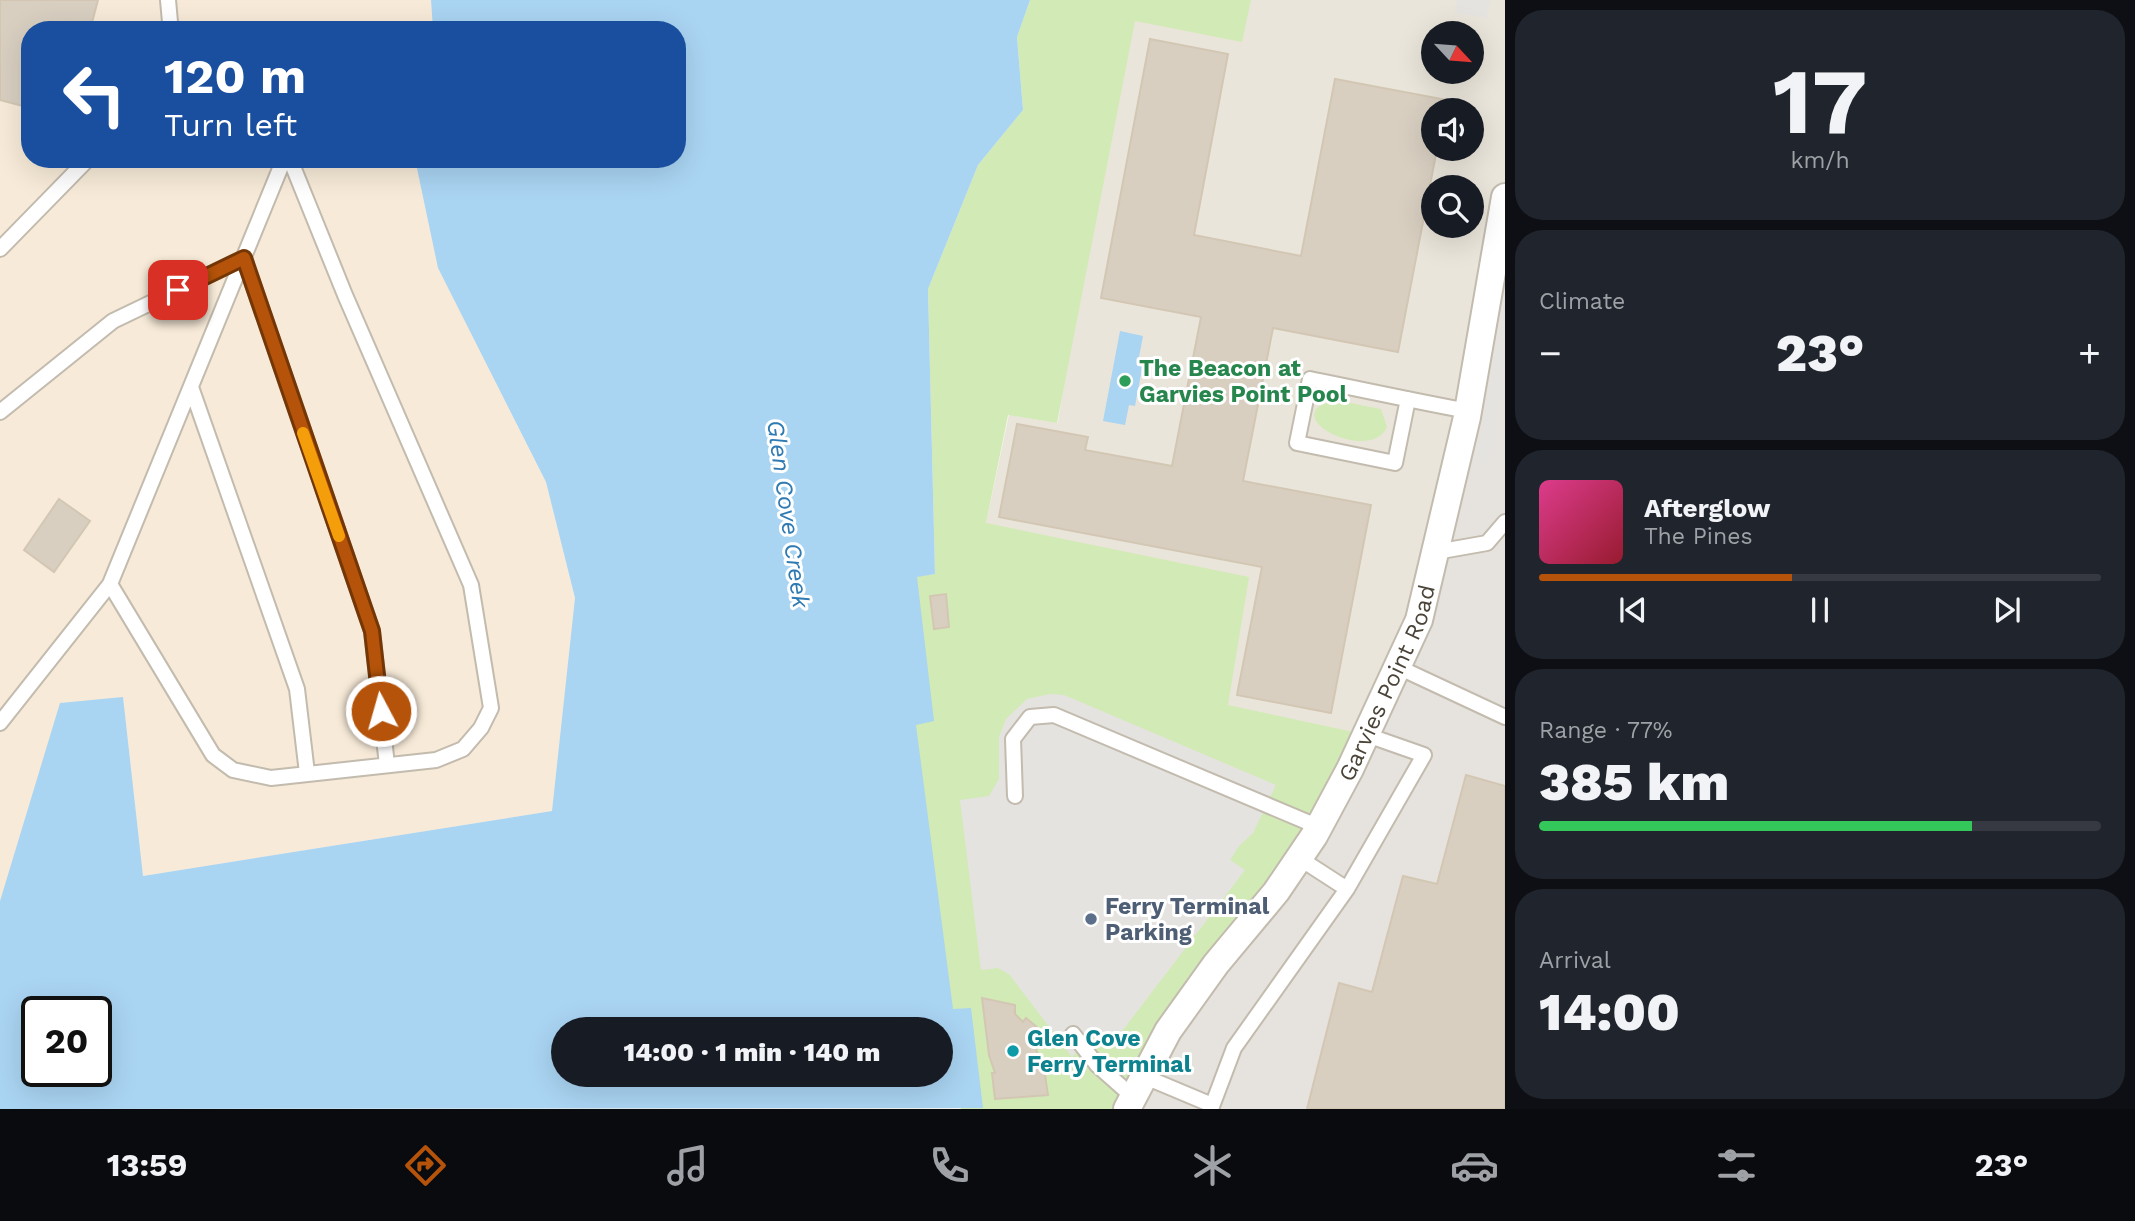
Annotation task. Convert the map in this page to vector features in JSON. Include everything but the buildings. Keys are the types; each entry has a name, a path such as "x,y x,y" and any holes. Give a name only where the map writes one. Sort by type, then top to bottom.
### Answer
{"street":[{"name":"Garvies Point Road","path":"1134,1094 1192,997 1276,892 1319,827 1367,735 1419,620 1468,411 1505,197"}],"lane":[{"path":"168,0 170,21"},
{"path":"0,249 79,168"},
{"path":"0,723 110,584 280,168"},
{"path":"110,584 213,755 233,770 253,776 307,774 436,760 463,749 481,728 491,708 471,585 345,295 294,168"},
{"path":"0,412 113,321 244,258"},
{"path":"244,258 372,631 387,765"},
{"path":"1408,398 1395,463 1297,443 1310,379 1408,398 1468,411"},
{"path":"191,387 297,689 307,774"},
{"path":"1436,552 1487,543 1505,522"},
{"path":"1398,667 1505,717"},
{"path":"1015,796 1013,738 1030,718 1054,715 1319,827"},
{"path":"1073,1034 1097,1065 1134,1094 1212,1107 1234,1048 1347,889 1424,755 1367,735"},
{"path":"1299,858 1347,889"}],"shaded area":[{"path":"0,0 431,0 432,21 21,21 21,168 417,168 438,268 546,482 575,599 552,811 143,876 123,698 61,703 0,901"},
{"path":"1120,0 1505,0 1505,200 1460,465 1367,735 911,707 986,523 1009,415 1058,423"},
{"path":"1456,0 1491,0 1487,18 1455,13"},
{"path":"1505,200 1505,1109 1130,1109 1422,620"},
{"path":"1505,303 1505,377 1489,464 1476,462"},
{"name":"Ferry Terminal Parking","path":"1050,694 1064,695 1276,785 1253,833 1239,846 1230,860 1245,870 1113,1043 1095,1030 1072,1057 1009,974 998,968 981,970 960,800 989,796 999,779 999,737 1006,719 1027,699"}],"green space":[{"path":"1030,0 1251,0 1242,42 1135,21 1057,423 1008,415 986,523 1249,577 1228,705 1367,735 1130,1109 961,1109 953,1043 953,1017 950,1017 897,579 935,574 928,289 978,165 1023,110 1017,37"},
{"path":"1335,400 1381,409 1387,427 1378,437 1363,441 1331,433 1320,425 1314,416 1318,407"}],"water":[{"name":"Glen Cove Creek","path":"431,0 1030,0 1017,37 1023,110 978,165 928,289 935,574 917,577 934,721 916,725 953,1009 971,1008 983,1108 0,1109 0,901 60,703 123,697 143,876 552,811 575,598 546,482 438,268 417,168 686,168 686,21 432,21"},
{"name":"The Beacon at Garvies Point Pool","path":"1120,331 1143,336 1139,357 1144,358 1135,406 1129,405 1125,425 1103,421"}],"slow traffic":[{"path":"303,433 339,536"}],"place":[{"name":"The Beacon at Garvies Point Pool","path":"1125,381"},
{"name":"Ferry Terminal Parking","path":"1091,919"},
{"name":"Glen Cove Ferry Terminal","path":"1013,1051"}],"route":[{"path":"178,290 244,258 372,631 381,711"}]}
